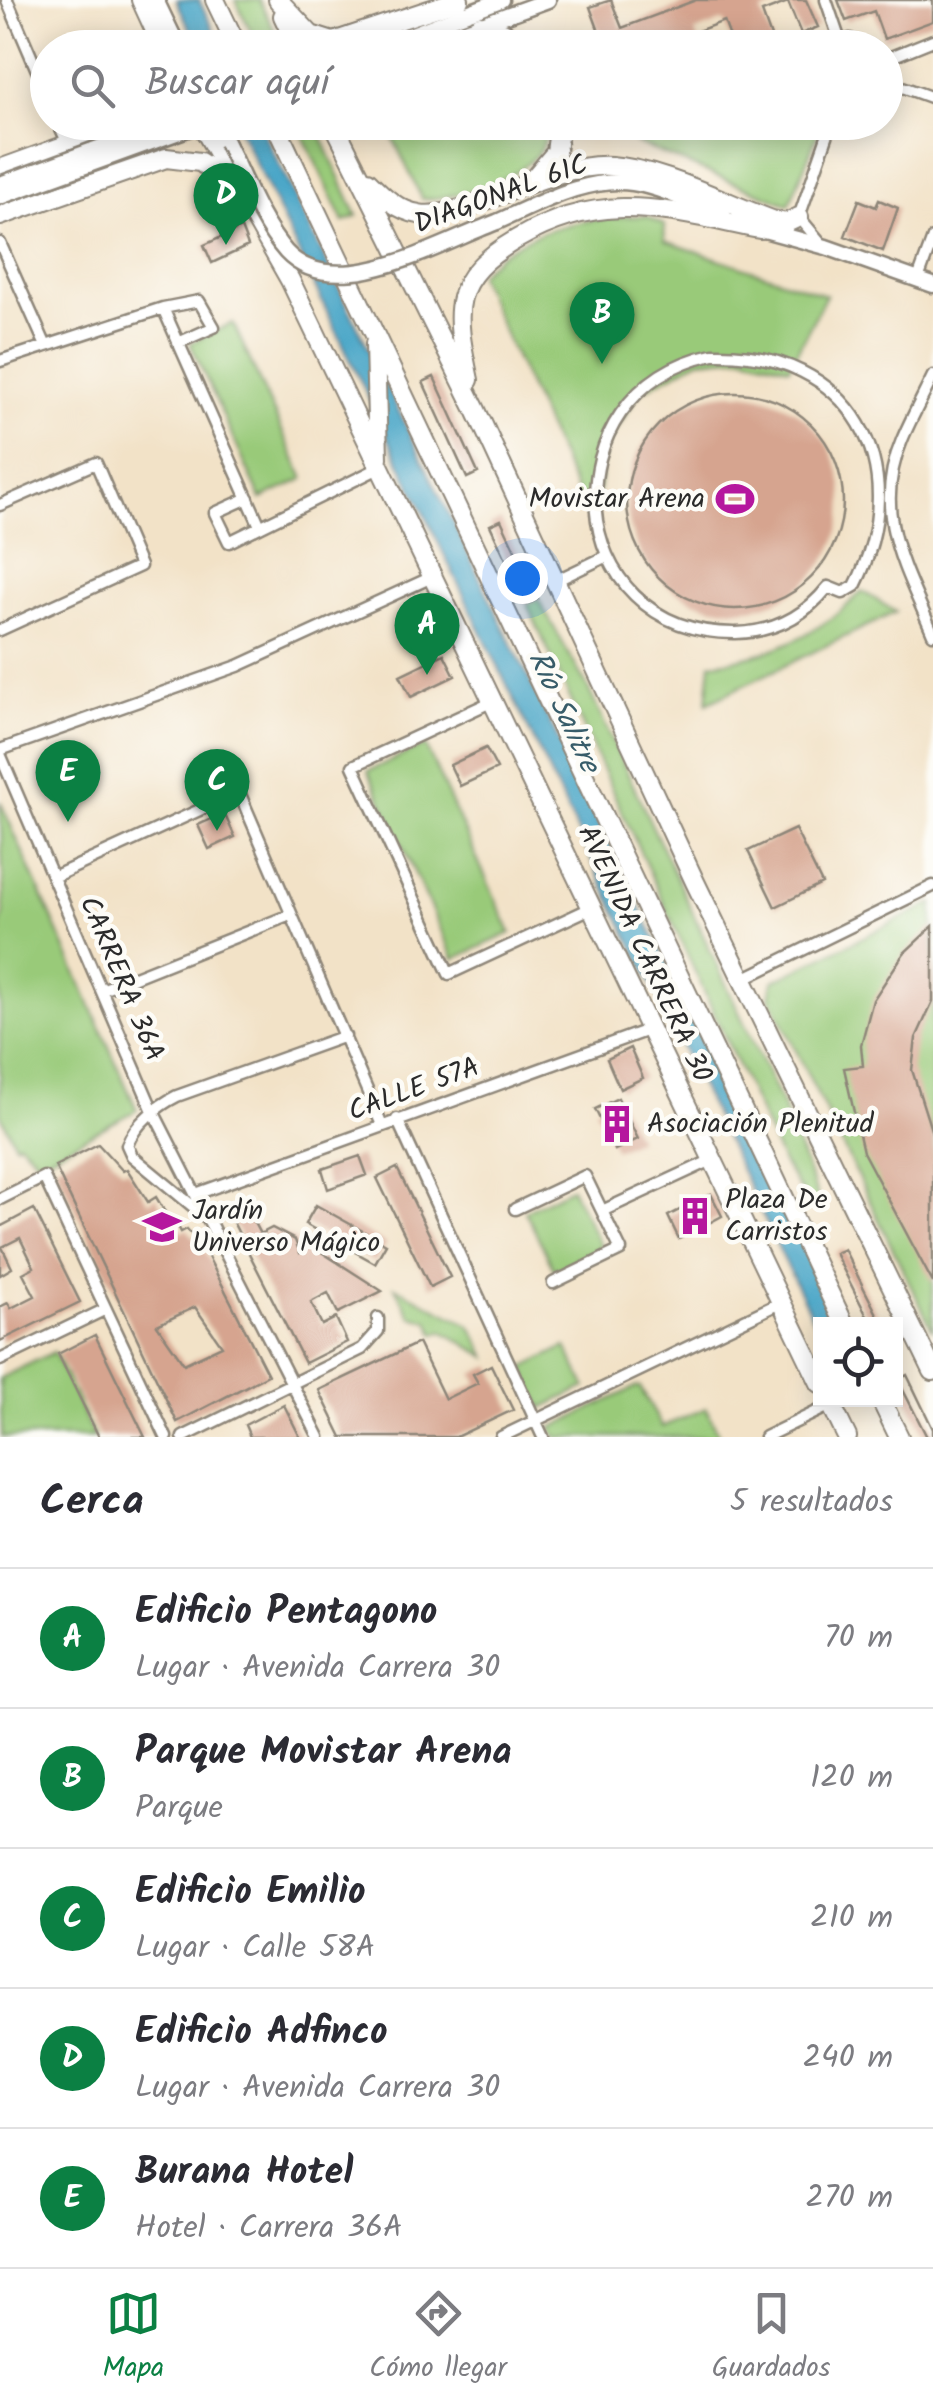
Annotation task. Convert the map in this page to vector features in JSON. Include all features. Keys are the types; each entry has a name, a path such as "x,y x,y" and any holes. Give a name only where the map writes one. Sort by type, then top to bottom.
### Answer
{"highway":[{"path":"141,0 155,30"},
{"path":"216,0 230,30"},
{"path":"277,0 306,30"},
{"path":"277,0 290,30"},
{"path":"403,30 469,17 498,30"},
{"path":"0,169 79,140"},
{"path":"166,158 176,140"},
{"name":"AVENIDA CARRERA 30","path":"209,140 232,183 269,238 813,1367"},
{"name":"AVENIDA CARRERA 30","path":"283,140 366,310 677,979 841,1317"},
{"path":"342,140 476,410 743,979 933,1371"},
{"path":"532,180 556,152 558,140"},
{"path":"0,216 166,158 200,162 232,183"},
{"path":"358,170 396,206 428,216 581,167 622,167 772,220 786,223 798,217"},
{"path":"476,410 458,310 473,270 504,246 554,219 600,206 646,207 760,230"},
{"path":"366,310 378,356 379,468"},
{"path":"832,1407 847,1437"},
{"path":"884,1407 899,1437"}],"main road":[{"path":"156,0 170,30"},
{"path":"447,30 502,0"},
{"path":"430,30 548,0"},
{"path":"0,184 118,140"},
{"path":"0,197 158,140"},
{"name":"DIAGONAL 61C","path":"225,140 276,237 292,257 319,272 354,274 578,188 617,182 649,188 760,230 826,246 933,285"}],"street":[{"path":"7,0 30,54"},
{"path":"826,0 836,30"},
{"path":"903,51 933,40"},
{"path":"903,87 933,98"},
{"path":"66,140 68,144"},
{"path":"826,140 798,217 807,232 826,246"},
{"path":"918,279 933,238"},
{"path":"0,243 46,346"},
{"path":"0,361 162,308 199,301 214,327 178,343"},
{"path":"162,308 260,526"},
{"path":"713,354 776,360 836,395 864,429 876,464 879,498 862,572 852,590 843,593 828,587 808,609 781,625 732,633 676,622 639,599 607,556 594,503 602,448 630,399 664,372 713,354"},
{"path":"933,376 902,441 888,504 894,539 933,634"},
{"path":"0,505 96,463 140,566 0,630"},
{"path":"248,498 216,513 229,542 379,468"},
{"path":"555,580 607,556"},
{"path":"0,752 238,666 432,578"},
{"path":"493,701 353,766 448,974 592,908"},
{"name":"CARRERA 36A","path":"0,752 153,1111 319,1437"},
{"path":"53,878 239,792 382,1125"},
{"path":"743,979 933,886"},
{"path":"102,990 290,915"},
{"name":"CALLE 57A","path":"196,1194 648,1030"},
{"path":"153,1111 177,1096 344,1036"},
{"name":"CARRERA 36A","path":"153,1111 127,1145 132,1156 195,1212 208,1218"},
{"path":"397,1120 543,1437"},
{"path":"602,1211 712,1160"},
{"path":"515,1210 584,1176 620,1250 553,1283"},
{"path":"0,1198 44,1177 166,1437"},
{"path":"501,1437 782,1302"},
{"path":"0,1360 106,1309"},
{"path":"183,1437 371,1343 378,1318"},
{"path":"766,1437 821,1407"}],"green space":[{"path":"235,0 259,0 274,30 250,30"},
{"path":"305,140 323,140 357,216 344,222"},
{"path":"394,140 545,140 536,155 502,179 458,194 422,199"},
{"path":"644,140 815,140 789,205 636,143"},
{"path":"647,216 664,225 665,241 826,295 789,367 745,356 699,360 640,392 604,448 598,499 580,500 478,275 514,246 556,228 578,222"},
{"path":"233,323 304,479 261,499 190,343"},
{"path":"862,591 896,612 707,703 711,663 753,656 793,641 830,619"},
{"path":"538,599 587,686 779,1098 821,1205 812,1209 782,1162 527,604"},
{"path":"425,745 511,933 454,959 368,771"},
{"path":"0,801 137,1110 39,1162 19,1142 15,1144 0,1114 0,924 4,914"},
{"path":"933,903 933,1331 770,997 773,981"},
{"path":"571,1188 601,1247 555,1271 525,1211"},
{"path":"395,1287 470,1325 487,1357 442,1331 435,1334 429,1321 411,1316"},
{"path":"566,1347 586,1387 542,1408 523,1368"},
{"path":"54,1352 94,1437 2,1437 0,1378"},
{"path":"640,1387 662,1427 706,1408 720,1437 557,1437 552,1428"}],"water":[{"path":"176,0 199,0 214,30 191,30"},
{"path":"244,140 267,140 839,1317 813,1319"}],"building":[{"path":"611,0 622,28 696,0 806,0 818,27 799,30 788,2 762,12 768,30 727,30 724,21 700,30 598,30 590,7"},
{"path":"838,0 933,0 933,21 903,32 881,30 874,11 846,21"},
{"path":"859,200 876,207 879,200 898,208 883,251 845,236"},
{"path":"241,228 248,246 212,263 204,245"},
{"name":"Movistar Arena","path":"434,377 478,473 467,478 423,382"},
{"name":"Movistar Arena","path":"735,393 777,401 812,424 835,459 843,501 835,543 812,578 777,601 735,609 693,601 658,578 635,543 627,501 635,459 658,424 693,401"},
{"name":"Movistar Arena","path":"501,520 538,599 527,604 490,525"},
{"path":"444,654 455,676 411,697 400,675"},
{"path":"486,748 497,769 460,786 450,765"},
{"path":"224,813 235,837 209,849 198,825"},
{"path":"795,829 822,884 775,907 748,851"},
{"path":"933,926 933,1001 916,1038 912,1070 933,1136 933,1283 863,1152 844,1068 863,1066 861,1045 873,1000 904,953"},
{"path":"630,1048 643,1078 620,1089 607,1059"},
{"name":"Asociación Plenitud","path":"618,1098 638,1139 615,1150 595,1109"},
{"path":"98,1144 123,1171 127,1169 148,1202 156,1197 171,1222 175,1221 181,1232 187,1229 204,1249 268,1375 177,1422 55,1166","holes":["195,1307 222,1346 184,1364 157,1325"]},
{"path":"360,1156 367,1175 328,1189 322,1169"},
{"path":"397,1168 450,1277 430,1287 377,1178"},
{"name":"Plaza De Carristos","path":"711,1194 722,1216 679,1239 668,1216"},
{"path":"316,1205 386,1244 375,1263 305,1224"},
{"path":"245,1206 260,1234 272,1228 295,1240 300,1253 312,1246 382,1291 338,1313 328,1293 311,1302 322,1325 336,1318 347,1342 305,1363 229,1214"},
{"path":"34,1209 80,1302 0,1341 0,1307 8,1303 11,1308 35,1296 23,1273 34,1267 20,1238 2,1247 12,1268 0,1275 0,1227"},
{"path":"844,1249 878,1317 867,1317 835,1253"},
{"path":"95,1335 145,1437 99,1437 58,1354"},
{"path":"418,1343 445,1399 478,1383 473,1374 491,1365 513,1410 456,1437 342,1437 319,1390"},
{"path":"907,1375 933,1429 933,1437 927,1437 903,1390 903,1377"},
{"path":"284,1405 300,1437 250,1437 245,1425"}],"place":[{"name":"Edificio Adfinco","path":"226,245"},
{"name":"Parque Movistar Arena","path":"602,364"},
{"name":"Movistar Arena","path":"735,499"},
{"name":"Edificio Pentagono","path":"427,675"},
{"name":"Burana Hotel","path":"68,822"},
{"name":"Edificio Emilio","path":"217,831"},
{"name":"Asociación Plenitud","path":"617,1124"},
{"name":"Plaza De Carristos","path":"695,1216"},
{"name":"Jardín Universo Mágico","path":"162,1227"}],"water label":[{"name":"Río Salitre","path":"563,712"}]}
